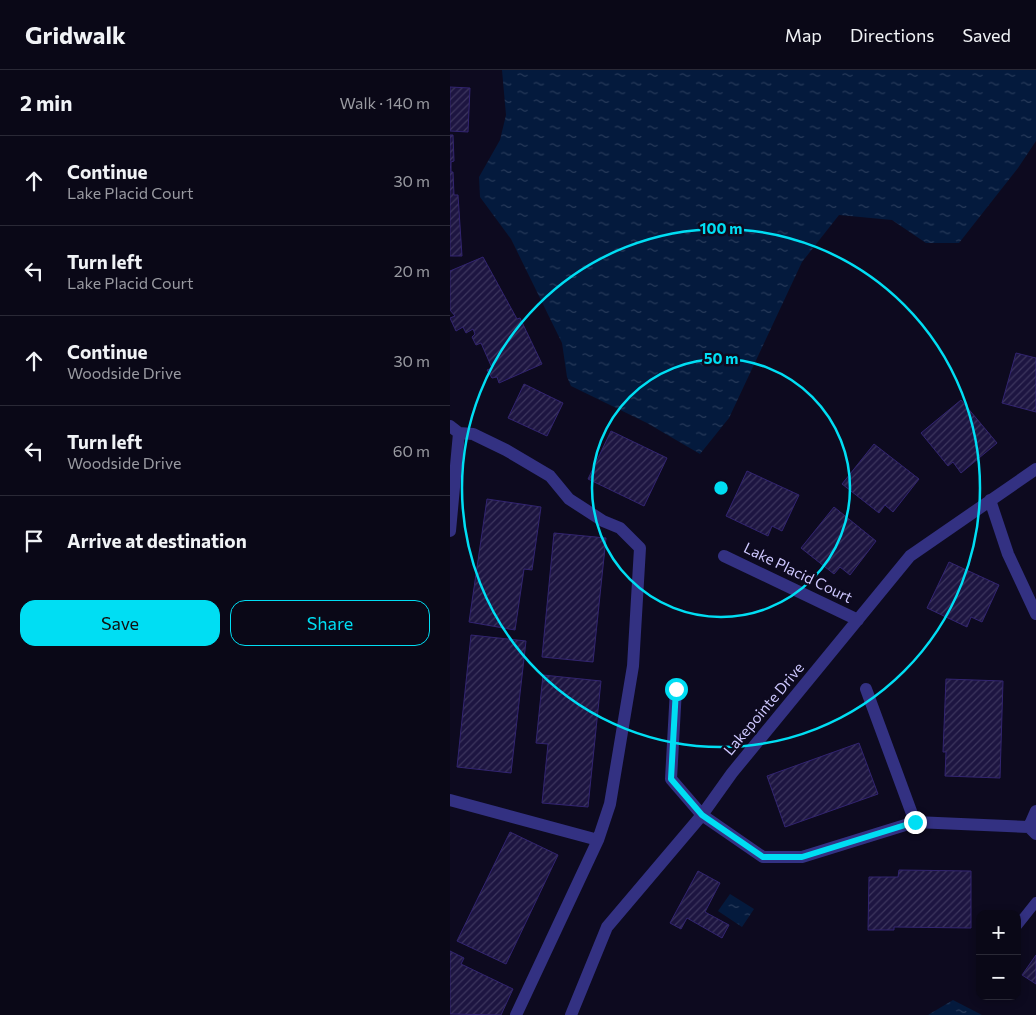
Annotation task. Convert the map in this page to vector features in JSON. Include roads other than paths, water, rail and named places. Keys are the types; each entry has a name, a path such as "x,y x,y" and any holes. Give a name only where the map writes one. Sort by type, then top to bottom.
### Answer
{"street":[{"path":"450,531 454,429 473,434 550,476 569,499 603,521 620,528 640,548 633,666 610,804 598,840 516,1015"},
{"name":"Lakepointe Drive","path":"571,1015 607,927 702,815 732,773 910,556 1036,469"},
{"path":"990,500 1008,554 1036,614"},
{"name":"Lake Placid Court","path":"724,556 858,620"},
{"path":"676,689 671,779 702,815 763,857 802,857 915,822 1032,830 1036,811"},
{"path":"866,689 915,822"},
{"path":"450,800 598,840"}],"lane":[{"path":"1021,921 1036,902"}],"water":[{"path":"502,70 1036,70 1036,141 1018,168 959,243 926,243 892,220 839,215 802,262 729,418 700,454 647,423 571,386 567,377 562,343 511,239 480,197 479,177 500,140 506,115"},
{"path":"730,894 754,909 742,927 718,911"},
{"path":"953,1000 982,1015 928,1015"}]}
